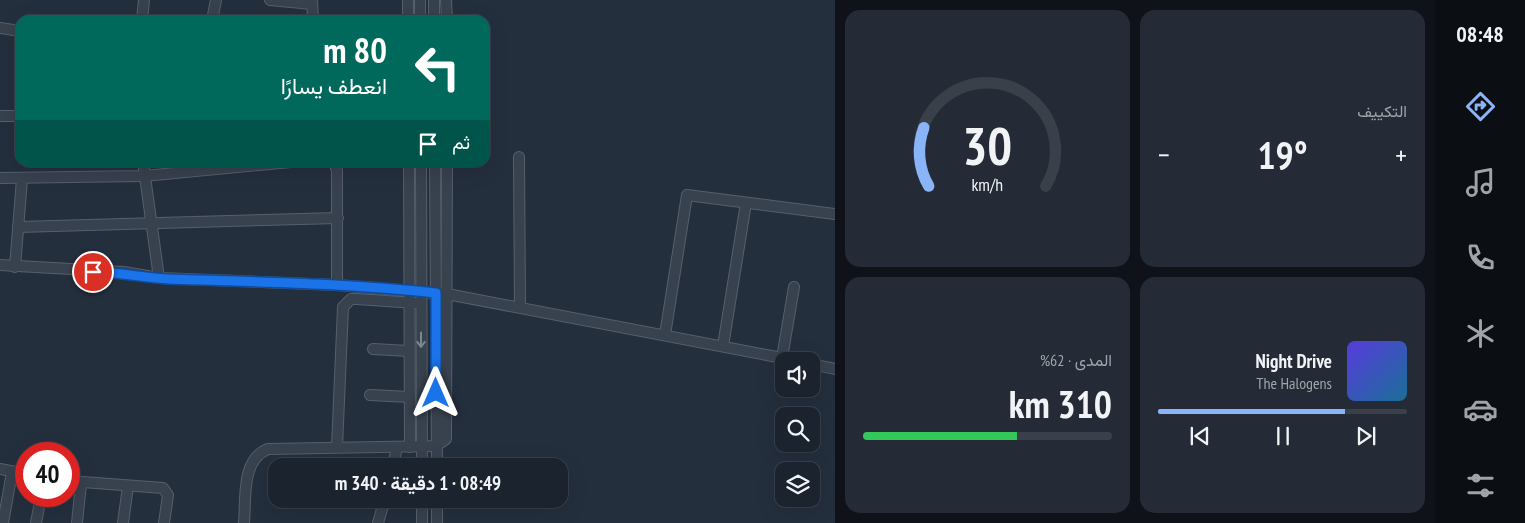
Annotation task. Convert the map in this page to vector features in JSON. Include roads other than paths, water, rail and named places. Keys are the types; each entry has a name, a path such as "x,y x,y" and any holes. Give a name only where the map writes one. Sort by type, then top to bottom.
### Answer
{"street":[{"path":"142,15 144,0"},
{"path":"213,15 216,0"},
{"path":"270,0 312,2 313,15"},
{"path":"408,0 408,15"},
{"path":"420,0 420,15"},
{"path":"434,0 434,15"},
{"path":"446,0 446,15"},
{"path":"0,28 15,30"},
{"path":"0,116 15,116"},
{"path":"519,157 520,307"},
{"path":"143,167 159,278"},
{"path":"0,178 144,176 238,167"},
{"path":"336,167 338,218 337,285"},
{"path":"409,167 410,447"},
{"path":"420,167 422,458"},
{"path":"435,167 436,458"},
{"path":"244,523 250,467 256,455 268,449 422,447 436,446 444,441 447,433 447,167"},
{"path":"15,267 22,179"},
{"path":"665,335 687,195 835,214"},
{"path":"723,346 746,203"},
{"path":"18,227 338,218"},
{"path":"0,265 124,272 159,278 337,285 447,294 775,357"},
{"path":"783,352 794,287"},
{"path":"337,447 343,307 351,299 357,298 447,305"},
{"path":"373,349 409,350"},
{"path":"820,366 835,368"},
{"path":"370,395 410,396"},
{"path":"395,458 397,448"},
{"path":"0,469 15,472"},
{"path":"3,523 12,472"},
{"path":"77,523 81,484 159,486 166,491 168,501 164,523"},
{"path":"123,523 128,486"},
{"path":"36,523 39,507"},
{"path":"378,523 382,508"},
{"path":"422,508 422,523"},
{"path":"437,508 437,523"}]}
